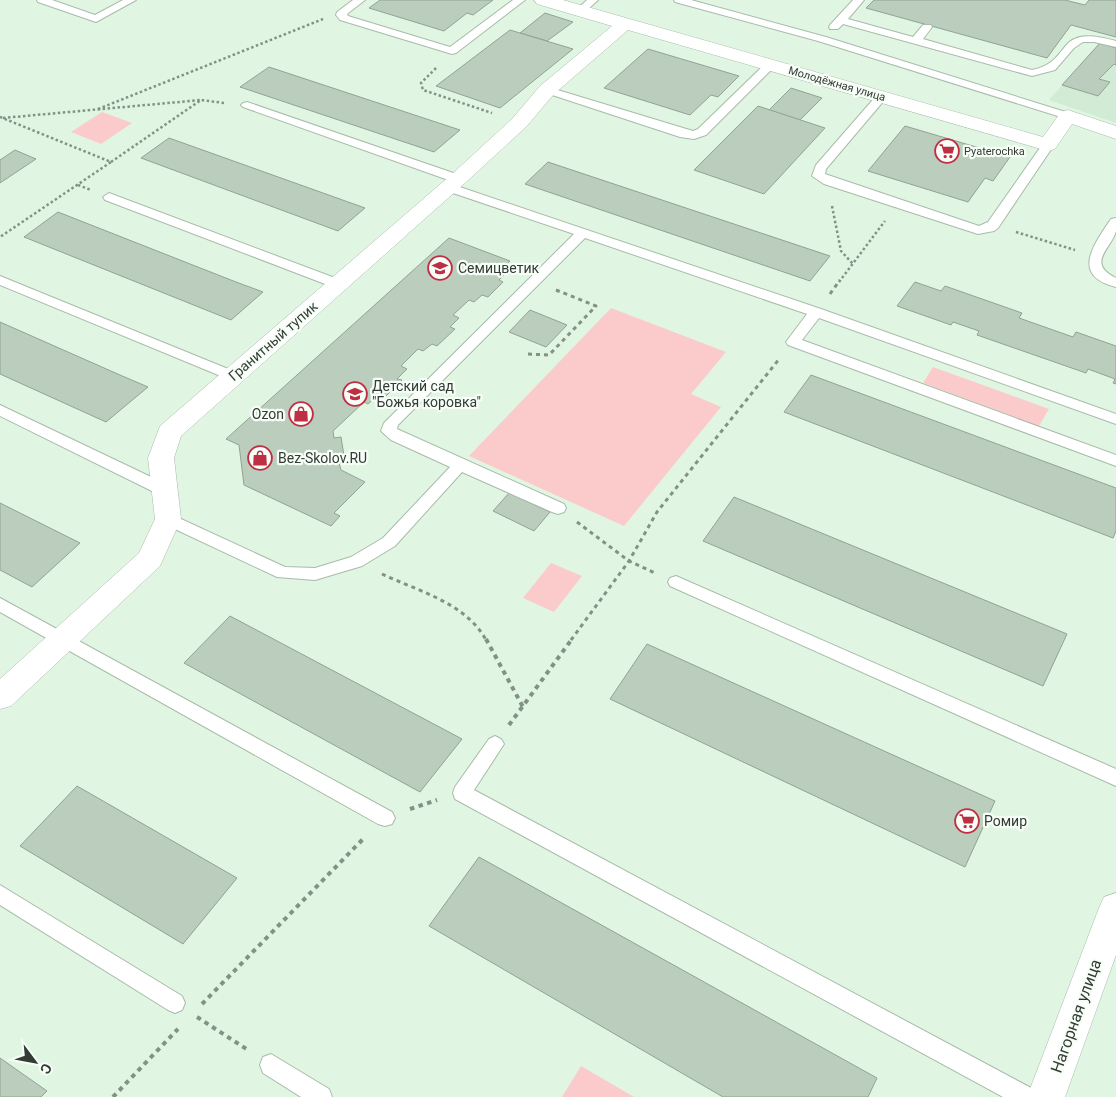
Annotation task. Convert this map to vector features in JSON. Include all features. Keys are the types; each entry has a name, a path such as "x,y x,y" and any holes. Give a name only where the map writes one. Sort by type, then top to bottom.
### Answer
{"street":[{"name":"Молодёжная улица","path":"543,0 587,5 626,23 1048,145"},
{"name":"Гранитный тупик","path":"0,697 150,559 168,519 161,458 169,432 453,183 519,123 547,90 626,23"},
{"path":"1048,145 1068,116 1116,133"},
{"name":"Нагорная улица","path":"1046,1097 1116,908"}],"lane":[{"path":"42,0 96,19 128,0"},
{"path":"360,0 342,12 341,15 344,18 452,51 520,0"},
{"path":"679,0 822,39 1068,116"},
{"path":"822,39 859,0"},
{"path":"840,20 1032,73 1045,72 1053,68 1074,43 1080,39 1092,38 1116,44"},
{"path":"915,42 927,27"},
{"path":"547,90 684,134 694,135 702,132 770,64"},
{"path":"881,97 820,168 818,176 828,181 978,230 989,228 993,225 1048,145"},
{"path":"247,105 583,232 816,312 1116,419"},
{"path":"109,196 338,284"},
{"path":"1116,222 1094,256 1095,266 1101,275 1116,283"},
{"path":"558,508 396,436 390,431 390,423 583,232"},
{"path":"0,280 233,376"},
{"path":"816,312 793,342 1116,461"},
{"path":"0,410 166,491"},
{"path":"168,519 283,573 315,574 356,562 389,542 460,465"},
{"path":"676,582 1116,778"},
{"path":"0,604 385,818"},
{"path":"495,744 462,793 1025,1097"},
{"path":"0,894 184,1009"},
{"path":"271,1065 321,1097"}],"path":[{"path":"98,109 342,12"},
{"path":"452,51 422,83 421,87 423,90 519,123"},
{"path":"0,237 201,100"},
{"path":"1,118 201,100 247,105"},
{"path":"1,118 111,162"},
{"path":"828,181 841,251 853,264"},
{"path":"816,312 884,223"},
{"path":"993,225 1094,256"},
{"path":"528,354 549,355 596,306 534,281"},
{"path":"495,744 629,561 657,512 793,342"},
{"path":"558,508 629,561 676,582"},
{"path":"356,562 456,608 472,620 483,634 522,707"},
{"path":"113,1097 184,1009 385,818 462,793"},
{"path":"184,1009 271,1065"}],"shaded area":[{"path":"1100,43 1116,48 1116,123 1049,100"},
{"path":"102,112 132,123 101,144 71,132"},
{"path":"611,308 726,352 691,394 721,407 624,526 469,456"},
{"path":"933,367 1049,409 1039,426 923,383"},
{"path":"551,563 582,576 554,612 523,598"},
{"path":"581,1066 634,1097 562,1097"}],"building":[{"path":"380,0 493,0 473,15 467,13 444,31 369,8"},
{"path":"874,0 1065,0 1085,5 1089,0 1116,0 1116,37 1071,25 1047,58 866,8"},
{"path":"545,13 573,22 547,41 520,33"},
{"path":"510,30 573,49 500,108 436,86"},
{"path":"1100,43 1116,48 1116,65 1114,64 1099,79 1110,82 1098,96 1062,85"},
{"path":"648,49 739,76 718,97 711,95 690,115 604,88"},
{"path":"269,67 460,130 434,152 240,87"},
{"path":"791,88 822,98 800,120 769,110"},
{"path":"758,106 825,128 764,194 694,170"},
{"path":"905,126 1010,157 993,181 985,178 968,202 868,171"},
{"path":"169,138 365,208 338,231 141,158"},
{"path":"15,150 36,159 0,183 0,160"},
{"path":"548,162 830,256 810,281 525,184"},
{"path":"58,212 263,292 231,320 24,237"},
{"path":"449,238 510,261 502,269 508,271 499,280 503,282 488,297 482,295 474,302 469,300 453,315 459,318 450,327 455,329 437,346 432,344 423,351 418,349 401,366 407,369 397,379 402,380 383,399 377,396 368,404 364,402 333,431 334,438 341,437 345,462 339,463 341,470 365,482 334,513 340,516 331,526 244,485 239,445 226,439"},
{"path":"915,282 941,291 945,286 1022,313 1019,318 1073,337 1076,332 1116,346 1116,384 1113,383 1115,379 1088,369 1086,373 977,335 979,331 953,322 951,325 897,306"},
{"path":"530,310 567,325 546,347 509,332"},
{"path":"0,322 148,387 106,422 0,374"},
{"path":"811,375 1116,488 1116,531 1113,538 784,412"},
{"path":"509,493 550,512 534,531 493,511"},
{"path":"734,497 1067,634 1043,686 703,541"},
{"path":"0,503 80,543 32,587 0,570"},
{"path":"230,616 462,739 420,792 184,663"},
{"path":"647,644 995,801 965,867 610,699"},
{"path":"77,786 237,878 183,944 20,846"},
{"path":"479,857 877,1078 868,1097 723,1097 429,926"},
{"path":"0,1058 47,1091 41,1097 0,1097"}],"place":[{"name":"Pyaterochka","path":"947,151"},
{"name":"Семицветик","path":"440,268"},
{"name":"Детский сад \"Божья коровка\"","path":"355,394"},
{"name":"Ozon","path":"301,414"},
{"name":"Bez-Skolov.RU","path":"260,458"},
{"name":"Ромир","path":"967,821"}]}
